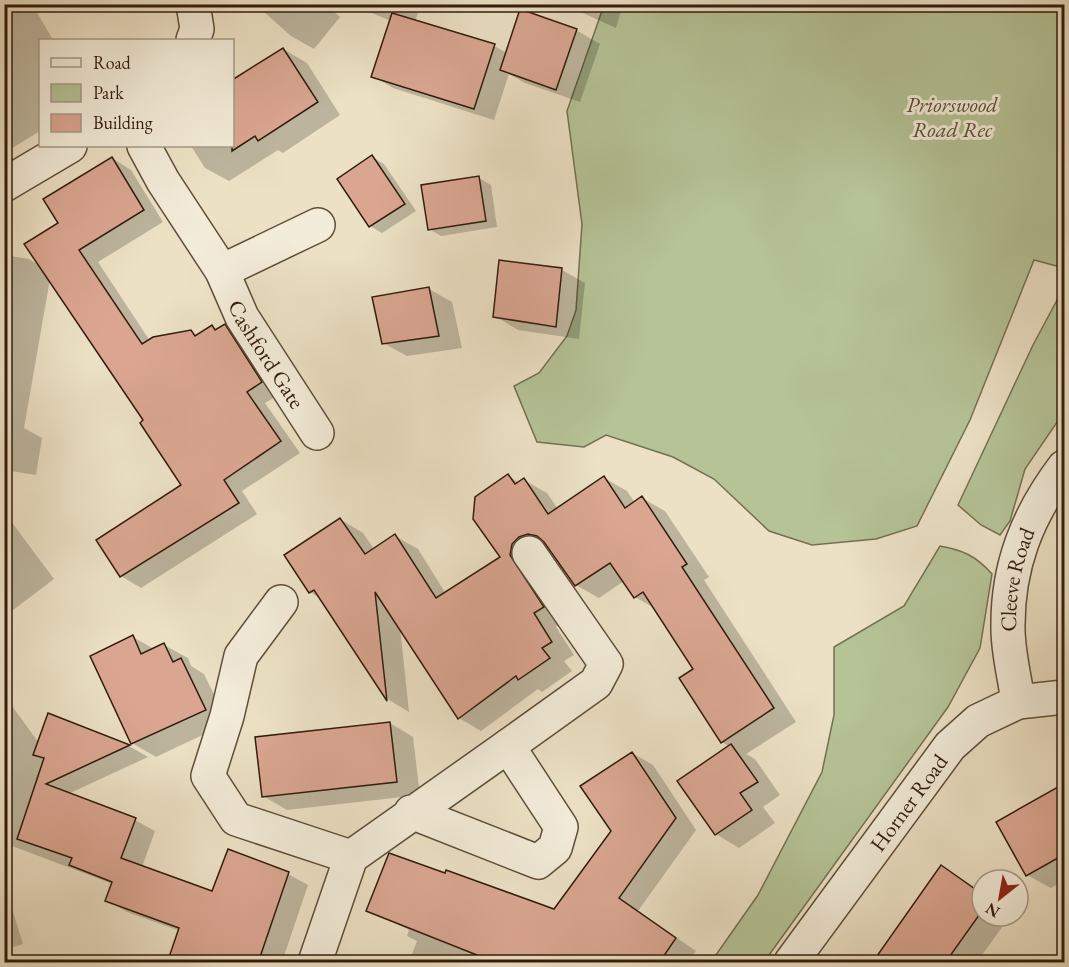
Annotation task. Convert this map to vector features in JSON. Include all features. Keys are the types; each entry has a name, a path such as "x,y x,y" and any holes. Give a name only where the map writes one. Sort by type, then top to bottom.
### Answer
{"street":[{"path":"193,4 197,29 193,39"},
{"path":"4,185 68,147"},
{"name":"Cashford Gate","path":"145,147 163,181 222,271 242,317 317,433"},
{"name":"Cashford Gate","path":"222,271 318,225"},
{"name":"Cleeve Road","path":"1018,702 1008,629 1015,560 1041,497 1065,467"},
{"path":"315,963 351,857 411,812 596,683 606,664 529,554"},
{"path":"281,602 241,656 227,716 208,776 236,819 351,857"},
{"name":"Horner Road","path":"791,963 950,746 978,721 1018,702 1065,697"},
{"path":"411,812 537,862 555,848 561,827 508,746"}],"green space":[{"name":"Priorswood Road Rec","path":"604,5 1064,5 1064,268 1034,260 970,420 917,526 876,539 812,545 769,531 714,479 673,457 606,435 584,447 537,442 514,386 539,373 567,336 576,310 582,224 567,111"},
{"path":"1064,287 1064,412 1025,469 1010,521 1000,535 981,525 958,505 1033,345"},
{"path":"940,546 969,555 992,574 980,648 948,707 764,962 711,962 758,895 822,772 834,715 834,647 904,606"}],"building":[{"path":"520,9 577,29 556,90 500,70"},
{"path":"392,13 495,44 474,109 371,77"},
{"path":"283,48 318,102 258,141 255,136 232,151 234,147 234,79"},
{"path":"372,155 405,204 369,227 337,179"},
{"path":"112,157 144,210 79,250 142,344 153,337 191,330 195,336 212,325 215,330 225,324 262,382 247,392 281,441 224,480 239,503 120,577 96,540 181,485 140,423 143,420 24,244 58,223 43,199"},
{"path":"479,176 486,221 428,230 421,185"},
{"path":"499,260 562,268 556,327 493,317"},
{"path":"429,287 439,336 382,344 372,297"},
{"path":"508,474 515,484 524,478 548,514 604,476 625,508 642,496 687,564 682,567 774,708 721,743 679,678 693,669 643,592 634,598 610,563 575,586 544,542 537,536 528,534 519,537 512,544 510,555 544,607 534,613 552,642 542,648 550,658 518,680 516,676 458,719 375,592 387,701 314,590 309,593 284,555 340,518 365,554 395,534 436,598 500,557 473,519 475,497"},
{"path":"133,635 141,654 164,643 173,662 181,658 206,710 131,744 90,656"},
{"path":"48,713 130,745 46,784 136,818 121,858 212,891 228,849 289,872 258,963 167,963 179,928 105,901 112,882 69,865 72,858 17,839 44,758 33,755"},
{"path":"390,722 397,782 262,797 255,737"},
{"path":"731,744 758,782 740,793 752,810 715,835 677,781"},
{"path":"632,752 676,818 619,898 676,938 659,963 497,963 366,911 389,853 445,873 446,870 554,909 611,831 580,786"},
{"path":"1065,783 1065,854 1030,874 1030,868 1022,868 996,822"},
{"path":"941,865 970,886 970,928 945,963 872,963"}]}
